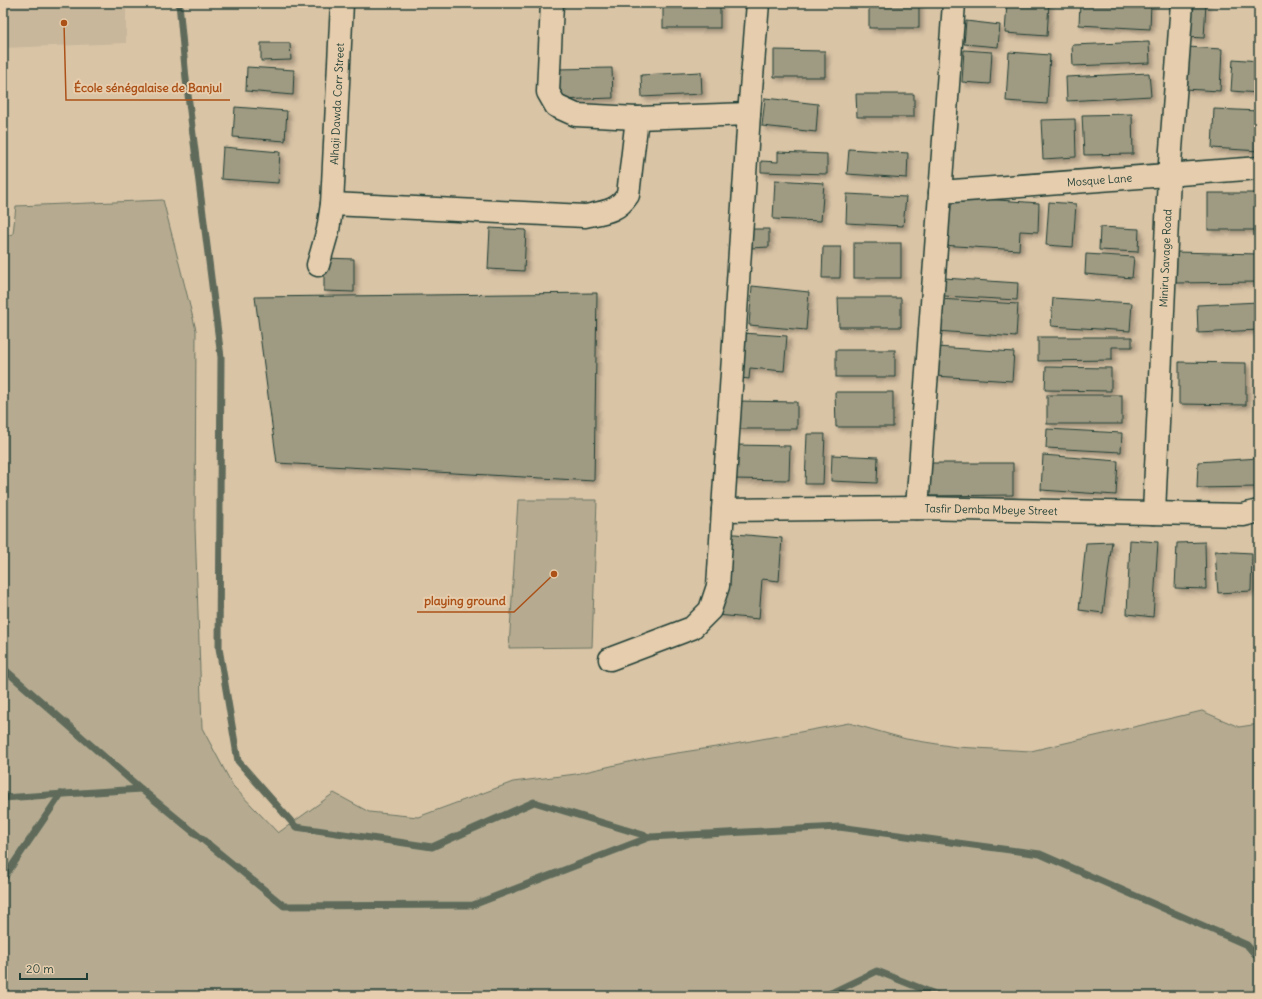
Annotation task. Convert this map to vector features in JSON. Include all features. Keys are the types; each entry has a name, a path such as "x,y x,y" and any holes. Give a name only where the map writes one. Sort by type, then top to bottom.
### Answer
{"street":[{"name":"Alhaji Dawda Corr Street","path":"318,265 328,230 332,204 342,3"},
{"path":"552,3 548,92 556,106 576,115 637,118 749,114"},
{"path":"610,659 692,628 710,610 718,586 749,114 758,3"},
{"path":"917,508 954,3"},
{"name":"Miniru Savage Road","path":"1154,514 1169,176 1182,3"},
{"path":"332,204 585,216 609,211 621,205 628,195 637,118"},
{"name":"Mosque Lane","path":"940,192 1169,176 1259,168"},
{"name":"Tasfir Demba Mbeye Street","path":"723,510 917,508 1243,515 1259,511"}],"shaded area":[{"path":"3,3 126,3 126,43 3,48"},
{"path":"163,200 196,330 195,527 202,728 233,786 278,833 334,793 369,812 418,817 513,782 576,774 651,757 729,745 849,723 906,739 956,747 1031,751 1202,711 1239,727 1259,724 1259,996 3,996 3,236 13,234 16,206"},
{"path":"518,500 597,500 592,647 509,648"}],"building":[{"path":"663,3 720,3 720,28 663,28"},
{"path":"869,3 919,3 919,28 869,28"},
{"path":"1007,3 1049,3 1047,36 1005,33"},
{"path":"1080,3 1151,3 1150,29 1079,25"},
{"path":"1187,3 1206,3 1204,38 1186,37"},
{"path":"966,21 1000,25 998,47 964,44"},
{"path":"1149,42 1150,63 1073,66 1072,45"},
{"path":"261,43 290,43 291,60 261,61"},
{"path":"1187,47 1222,49 1220,91 1185,89"},
{"path":"774,50 825,51 825,77 774,77"},
{"path":"964,50 992,52 990,84 962,82"},
{"path":"1009,52 1050,55 1047,104 1006,101"},
{"path":"1233,59 1259,61 1259,93 1231,91"},
{"path":"247,67 294,70 293,95 246,91"},
{"path":"612,68 613,98 557,100 556,69"},
{"path":"701,72 702,94 642,97 641,75"},
{"path":"1149,73 1151,96 1067,101 1066,77"},
{"path":"856,94 914,94 914,117 857,117"},
{"path":"765,98 818,104 816,132 762,126"},
{"path":"235,107 287,111 285,141 233,137"},
{"path":"1214,109 1259,111 1259,151 1212,148"},
{"path":"1132,114 1133,154 1084,155 1082,115"},
{"path":"1075,119 1076,157 1043,159 1041,120"},
{"path":"223,147 280,152 278,183 221,179"},
{"path":"849,149 908,153 907,178 847,174"},
{"path":"778,152 827,154 827,174 761,172 761,161 778,162"},
{"path":"775,180 824,183 821,221 773,219"},
{"path":"1208,193 1259,193 1259,230 1208,230"},
{"path":"847,194 906,197 903,226 846,223"},
{"path":"944,196 1039,203 1038,232 1020,231 1019,250 941,245"},
{"path":"1049,202 1076,204 1073,247 1046,245"},
{"path":"1100,227 1139,229 1138,252 1099,250"},
{"path":"490,228 526,230 524,271 488,269"},
{"path":"751,229 769,229 769,247 751,248"},
{"path":"854,243 901,243 901,278 854,278"},
{"path":"823,247 841,247 840,278 822,278"},
{"path":"1175,252 1259,254 1259,282 1175,283"},
{"path":"1086,254 1134,257 1132,278 1085,274"},
{"path":"324,258 354,259 354,292 324,291"},
{"path":"944,278 1018,283 1017,300 943,296"},
{"path":"752,286 809,292 806,330 749,325"},
{"path":"597,293 594,481 277,463 255,297"},
{"path":"838,298 901,298 901,327 839,327"},
{"path":"1053,298 1132,303 1130,331 1051,326"},
{"path":"939,299 1018,304 1016,337 937,331"},
{"path":"1259,302 1259,330 1198,333 1197,305"},
{"path":"742,333 787,336 784,371 750,368 749,379 741,378"},
{"path":"1038,337 1132,337 1132,347 1112,347 1112,360 1038,361"},
{"path":"936,347 1014,352 1012,381 935,376"},
{"path":"836,350 895,350 895,377 836,377"},
{"path":"1179,362 1246,363 1246,405 1179,404"},
{"path":"1046,367 1111,368 1111,391 1045,390"},
{"path":"835,392 893,392 893,427 836,427"},
{"path":"1047,395 1122,395 1122,424 1047,424"},
{"path":"737,401 797,402 797,429 737,429"},
{"path":"1047,429 1122,433 1121,452 1046,448"},
{"path":"807,434 825,434 823,484 805,484"},
{"path":"734,445 790,446 789,480 733,479"},
{"path":"832,455 878,457 877,483 831,481"},
{"path":"1043,455 1118,461 1116,495 1041,490"},
{"path":"1259,458 1259,487 1197,488 1198,462"},
{"path":"927,463 1013,463 1013,495 927,496"},
{"path":"723,533 782,538 779,581 762,579 759,619 717,615"},
{"path":"1130,540 1158,542 1153,617 1127,614"},
{"path":"1112,542 1103,613 1079,610 1086,543"},
{"path":"1205,542 1206,589 1175,588 1177,543"},
{"path":"1215,551 1252,553 1251,591 1218,593"}],"waterway":[{"path":"179,3 186,79 221,357 219,648 238,761 296,827 432,847 534,802 650,837"},
{"path":"3,668 141,789 284,906 473,905 650,837 839,827 1040,854 1247,945 1259,959"},
{"path":"3,798 141,789"},
{"path":"3,879 61,794"},
{"path":"825,996 877,971 940,996"}],"place":[{"name":"École sénégalaise de Banjul","path":"64,23"},
{"name":"playing ground","path":"554,574"}]}
